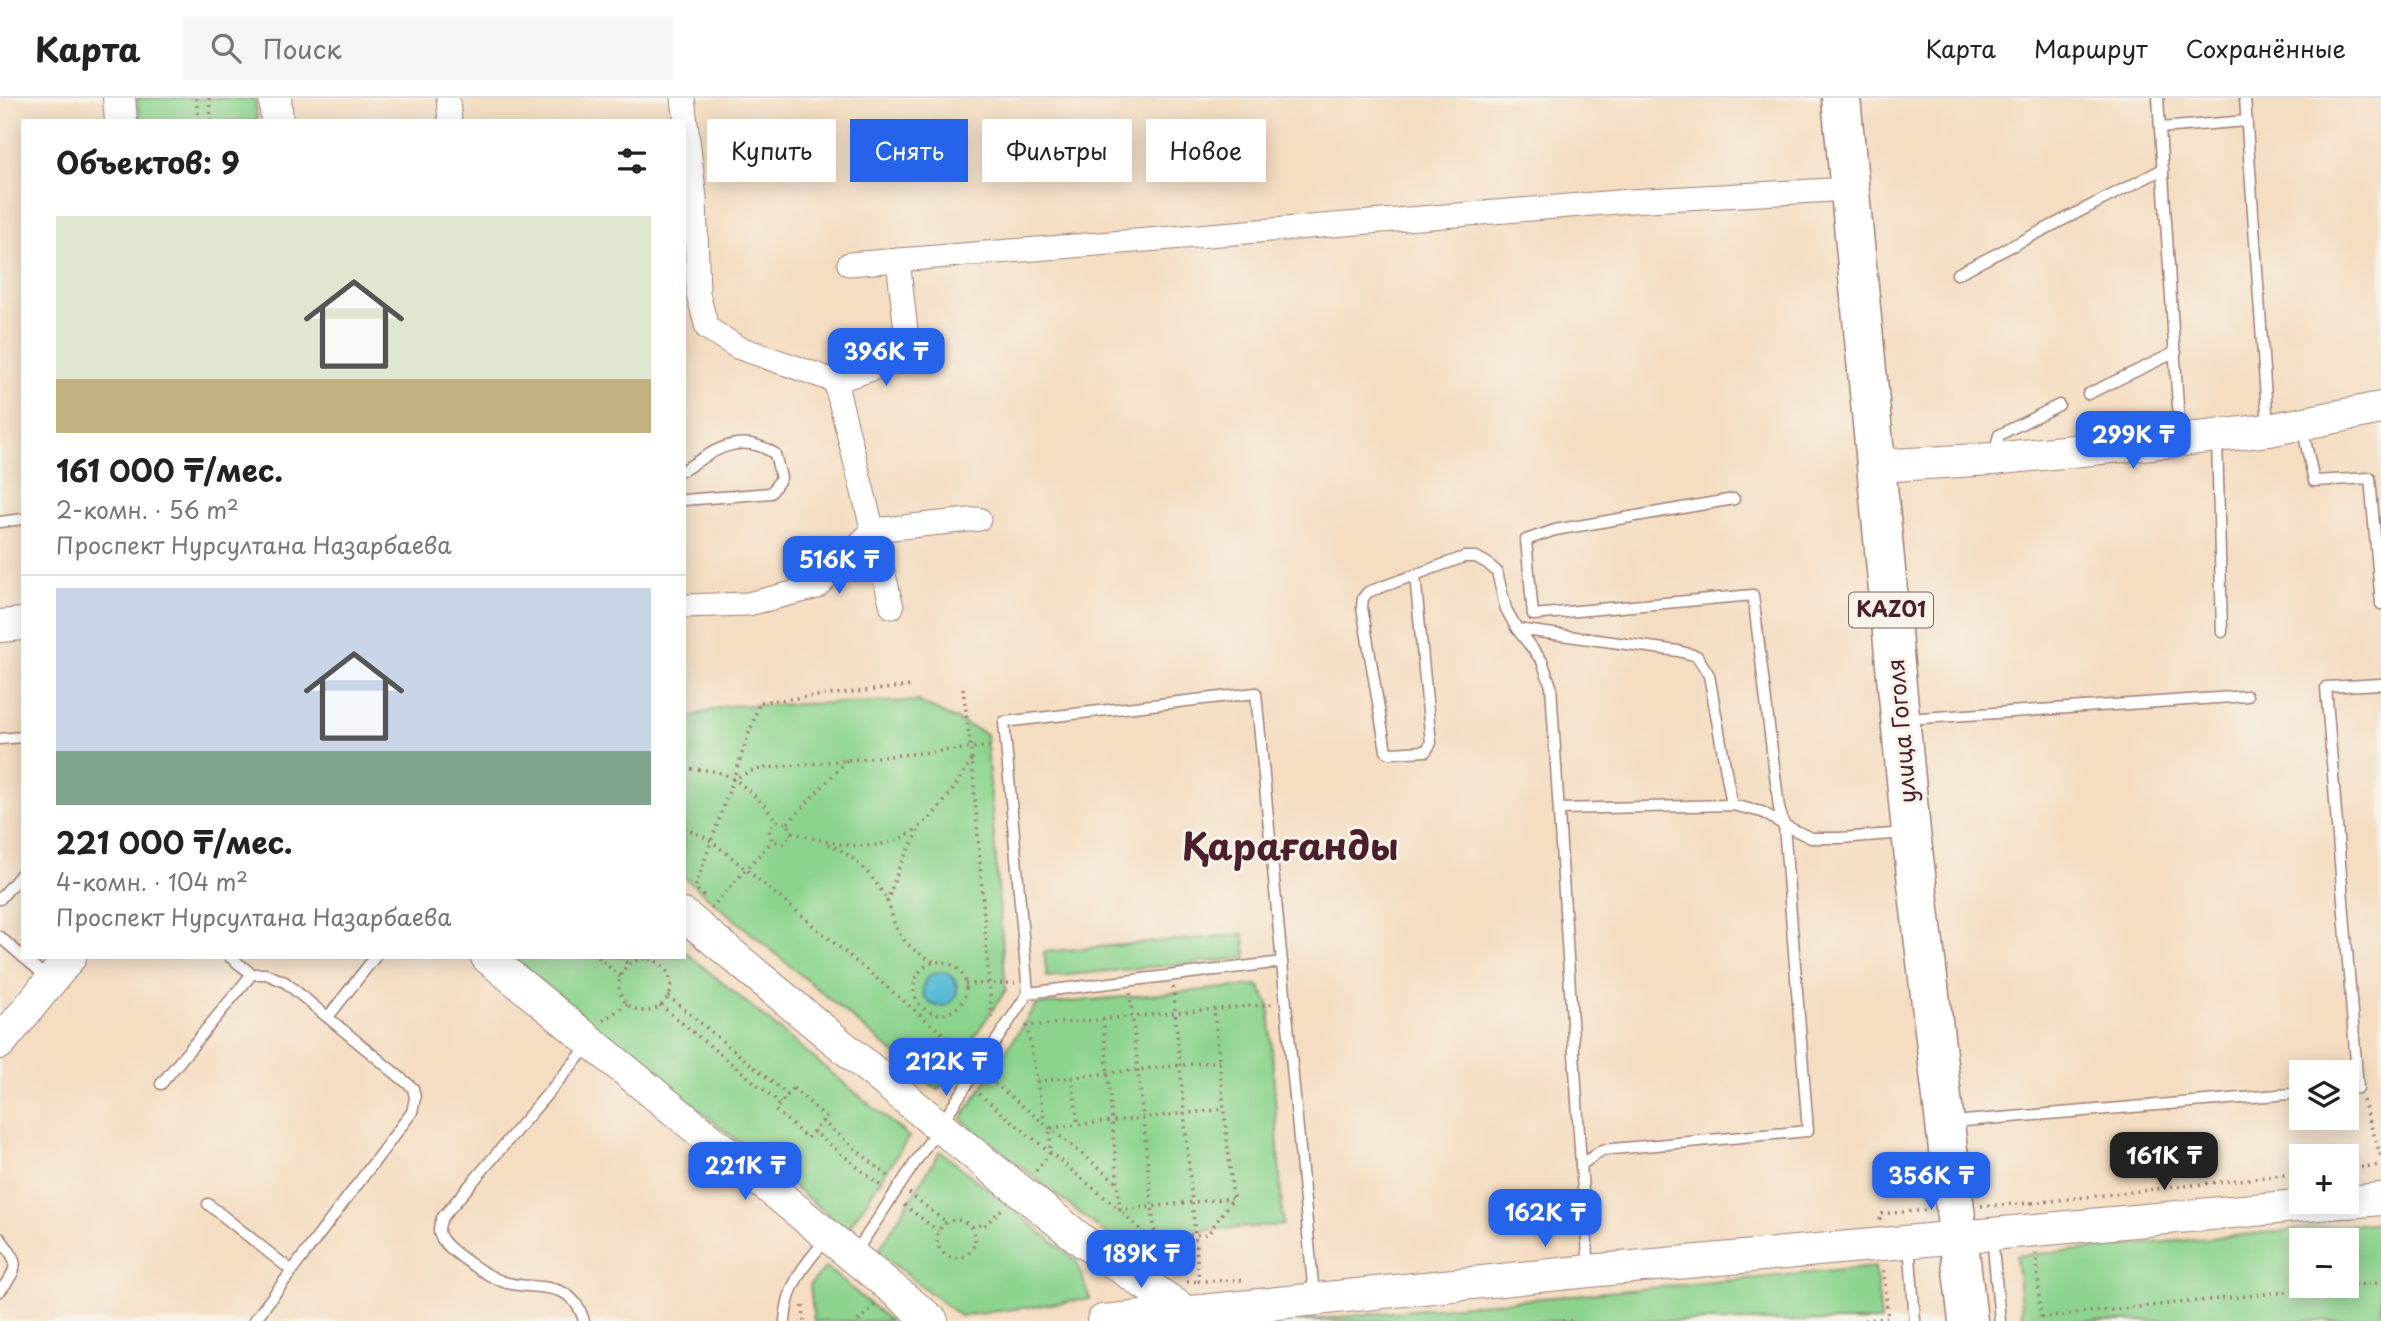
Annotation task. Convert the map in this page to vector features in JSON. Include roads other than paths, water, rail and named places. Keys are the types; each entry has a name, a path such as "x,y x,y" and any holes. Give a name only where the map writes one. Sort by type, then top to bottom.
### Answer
{"highway":[{"name":"улица Гоголя","path":"1841,98 1911,832 1945,1122 1975,1235 1968,1321"}],"main road":[{"path":"119,98 121,119"},
{"path":"275,98 277,119"},
{"path":"1877,466 1993,459 2217,436 2269,430 2381,408"},
{"path":"0,626 21,624"},
{"path":"699,907 939,1126 1084,1242 1186,1316"},
{"path":"489,959 932,1321"},
{"path":"0,1043 60,969"},
{"path":"2359,1201 2381,1199"},
{"path":"1103,1321 1186,1316 1314,1298 1590,1271 2289,1207"},
{"path":"1084,1242 1144,1319"}],"street":[{"path":"448,98 450,119"},
{"path":"683,98 686,119"},
{"path":"686,123 695,198 698,294 707,328 737,347 835,381 909,357 898,260"},
{"path":"849,264 1630,201 1850,189"},
{"path":"835,381 892,607"},
{"path":"686,606 748,604 817,587 873,530 979,519"}],"lane":[{"path":"2158,98 2180,440"},
{"path":"2245,98 2269,430"},
{"path":"2160,128 2246,121"},
{"path":"1957,274 2163,169"},
{"path":"2088,394 2176,352"},
{"path":"1993,459 1999,435 2059,405"},
{"path":"2302,424 2314,481 2375,477 2381,604"},
{"path":"2217,436 2222,632"},
{"path":"686,469 717,448 750,443 764,446 775,454 781,478 771,494 686,500"},
{"path":"1581,1165 1602,1150 1808,1131 1784,825 1779,808 1753,595 1533,615 1526,540 1555,530 1734,499"},
{"path":"0,522 21,519"},
{"path":"1415,575 1431,743 1426,751 1390,753 1384,747 1363,616 1363,598 1368,592 1464,557 1476,557 1497,572 1506,609 1517,629 1542,661 1551,686 1590,1271"},
{"path":"1517,629 1678,650 1697,656 1709,675 1732,805"},
{"path":"2350,1060 2326,687 2381,684"},
{"path":"785,1321 791,1287 812,1256 841,1247 897,1191 1028,988 1004,722 1256,693 1314,1298"},
{"path":"1901,719 2247,696"},
{"path":"0,739 21,737"},
{"path":"1559,809 1732,805 1762,812 1811,838 1911,832"},
{"path":"0,899 21,874"},
{"path":"0,937 21,955"},
{"path":"29,959 60,969"},
{"path":"233,959 252,974 266,974 285,982 413,1088 415,1098 412,1112 254,1321"},
{"path":"328,1017 373,959"},
{"path":"1028,988 1129,980 1282,962"},
{"path":"161,1084 252,974"},
{"path":"584,1321 582,1312 566,1294 546,1286 506,1283 486,1274 441,1238 438,1228 442,1219 591,1042"},
{"path":"1945,1122 2289,1094"},
{"path":"208,1204 292,1271"},
{"path":"1975,1235 2000,1321"},
{"path":"0,1238 16,1259 16,1265 0,1291"},
{"path":"1909,1241 1915,1321"}],"water":[{"path":"940,972 952,977 957,989 952,1001 940,1006 928,1001 923,989 928,977"}],"district":[{"name":"Қарағанды","path":"1290,847"}]}
